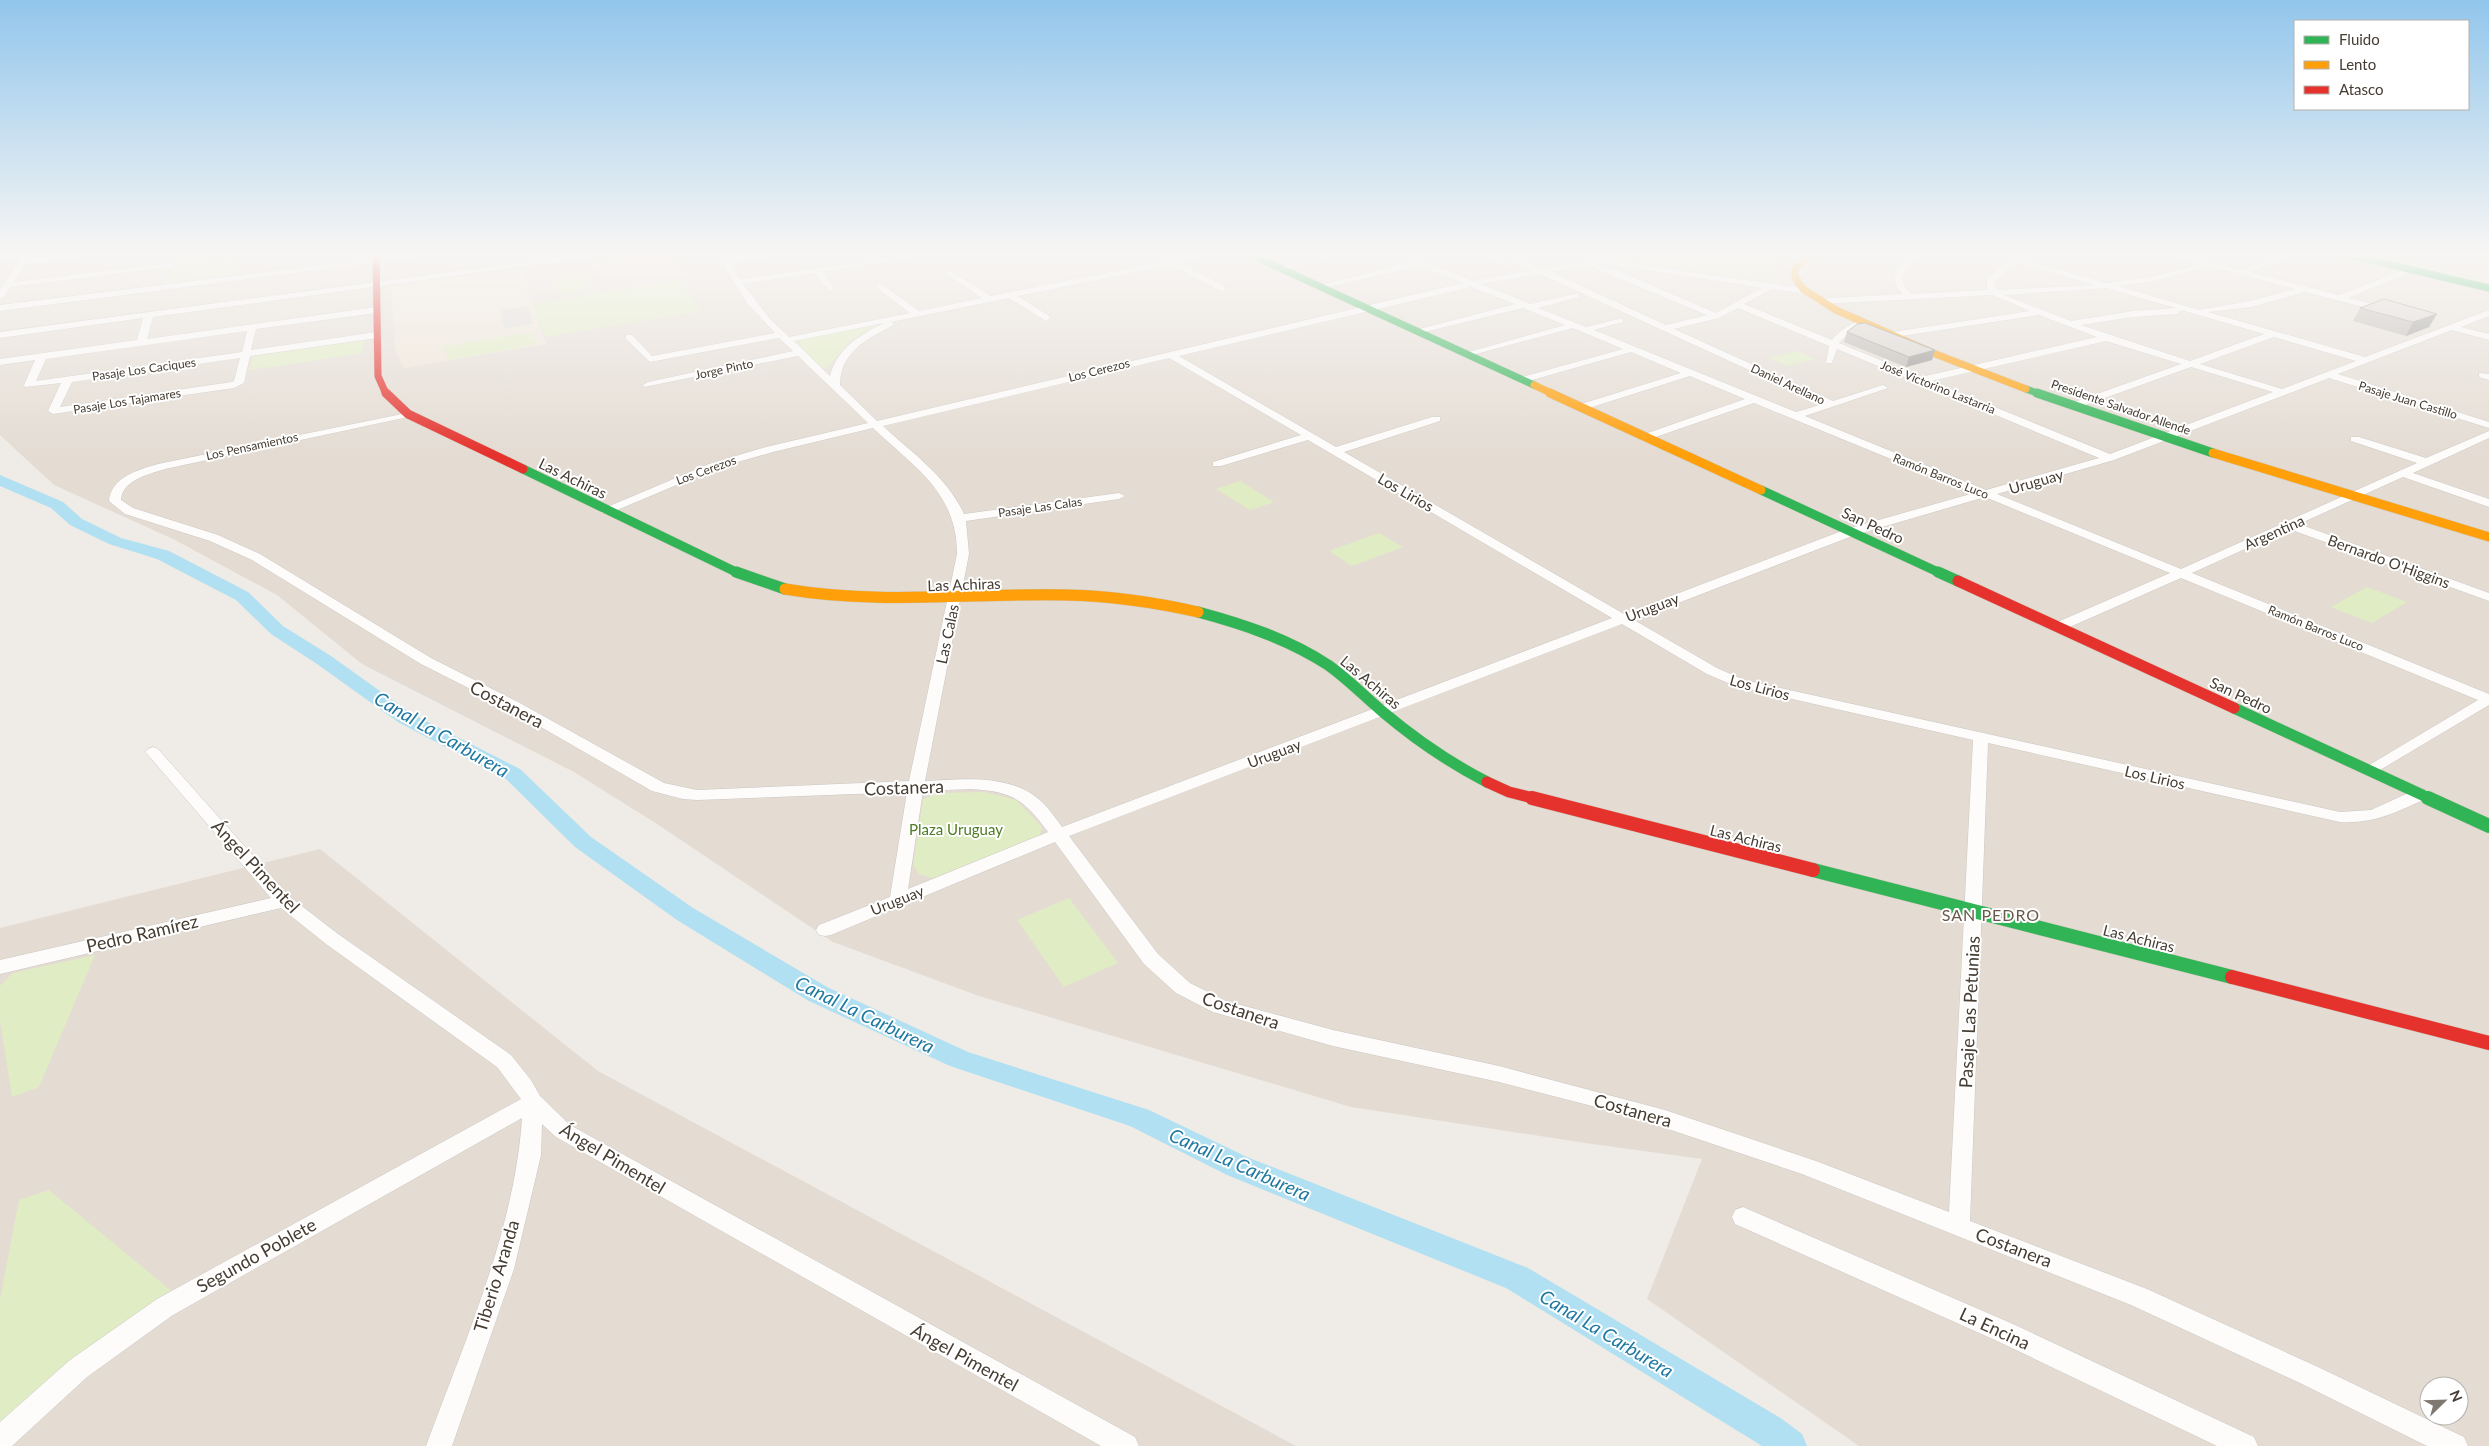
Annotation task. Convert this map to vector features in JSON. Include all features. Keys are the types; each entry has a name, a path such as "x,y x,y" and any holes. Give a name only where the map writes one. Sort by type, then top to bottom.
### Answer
{"street":[{"path":"0,335 110,319"},
{"path":"141,343 147,319"},
{"path":"0,362 307,319"},
{"name":"Las Achiras","path":"377,319 378,376 387,395 408,414 736,572 777,588 816,596 850,600 955,600 1038,596 1088,596 1141,601 1205,614 1263,633 1316,658 1353,684 1383,712 1454,766 1509,792 2489,1043"},
{"name":"Las Calas","path":"766,319 799,354 876,424 946,492 961,518 963,554 916,787 898,900"},
{"path":"629,337 650,359 880,319"},
{"path":"835,387 837,366 853,345 878,329 901,319"},
{"name":"Los Cerezos","path":"606,510 736,458 1317,319"},
{"name":"San Pedro","path":"1391,319 2489,826"},
{"path":"1419,332 1471,319"},
{"name":"Ramón Barros Luco","path":"1560,319 2489,699"},
{"name":"Daniel Arellano","path":"1645,319 1832,404"},
{"path":"1665,328 1701,319"},
{"name":"José Victorino Lastarria","path":"1773,319 2110,458"},
{"name":"Presidente Salvador Allende","path":"1857,319 1970,369 2073,406 2351,497 2489,538"},
{"path":"1889,335 1994,319"},
{"path":"2055,319 2107,338 2282,392"},
{"path":"2067,324 2096,319"},
{"path":"2223,319 2364,360"},
{"name":"Uruguay","path":"825,930 1059,834 1851,532 2110,458 2471,319"},
{"path":"1584,330 1620,320"},
{"path":"1829,361 1832,344 1843,333 1864,323"},
{"path":"2439,324 2489,337"},
{"path":"1468,354 1574,325"},
{"path":"245,354 252,327"},
{"path":"2073,406 2273,334"},
{"name":"Pasaje Los Caciques","path":"42,356 30,385 377,335"},
{"path":"1921,380 2107,338"},
{"path":"1522,380 1632,349"},
{"name":"Pasaje Los Tajamares","path":"68,380 53,411 237,384 245,354"},
{"name":"Jorge Pinto","path":"648,385 738,362 799,354"},
{"name":"Los Lirios","path":"1169,354 1720,676 1740,683 1981,738 2340,817 2362,818 2378,815 2421,794"},
{"path":"665,368 672,380"},
{"path":"1582,407 1691,373"},
{"name":"Pasaje Juan Castillo","path":"2327,374 2489,425"},
{"path":"1795,416 1883,388"},
{"path":"1646,437 1755,399"},
{"name":"Los Pensamientos","path":"118,504 116,493 122,484 142,473 162,466 408,414"},
{"path":"1335,450 1436,419"},
{"name":"Argentina","path":"2058,627 2182,574 2489,434"},
{"path":"1217,464 1310,436"},
{"path":"2355,439 2426,462"},
{"path":"2403,473 2489,503"},
{"name":"Pasaje Las Calas","path":"961,518 1119,496"},
{"name":"Costanera","path":"118,504 134,513 214,538 256,557 426,661 514,705 658,787 683,794 697,795 977,784 1011,790 1031,800 1059,834 1151,960 1182,988 1220,1007 1333,1038 1548,1086 1665,1119 1808,1167 2139,1297 2309,1375 2455,1446"},
{"name":"Bernardo O'Higgins","path":"2289,525 2489,597"},
{"path":"2369,770 2489,699"},
{"name":"Pasaje Las Petunias","path":"1959,1227 1981,738"},
{"name":"Ángel Pimentel","path":"153,752 284,901 332,938 498,1056 514,1072 533,1102 563,1131 1126,1446"},
{"name":"Pedro Ramírez","path":"0,967 284,901"},
{"name":"Segundo Poblete","path":"0,1440 72,1374 110,1344 158,1312 209,1281 533,1102"},
{"name":"Tiberio Aranda","path":"439,1446 502,1269 530,1155 533,1102"},
{"name":"La Encina","path":"1743,1217 2004,1332 2245,1446"}],"shaded area":[{"path":"0,319 2489,319 2489,1446 1859,1446 1647,1299 1702,1159 1351,1107 979,996 833,942 657,824 574,772 362,664 277,595 173,539 54,485 0,435"},
{"path":"393,319 538,319 546,344 404,368 395,350"},
{"path":"502,319 532,319 533,324 504,328"},
{"path":"320,849 598,1071 1296,1446 0,1446 0,928"}],"green space":[{"path":"538,319 651,319 546,337"},
{"path":"873,324 875,326 850,341 828,367 822,369 796,344 802,339"},
{"path":"530,332 537,344 448,360 443,347"},
{"path":"364,340 363,353 250,370 253,356"},
{"path":"1797,351 1815,359 1787,366 1769,358"},
{"path":"1240,481 1274,502 1250,510 1216,489"},
{"path":"1379,533 1403,547 1352,566 1329,551"},
{"path":"2367,587 2407,602 2372,623 2331,607"},
{"name":"Plaza Uruguay","path":"984,792 1016,800 1042,827 1039,837 933,878 919,874 913,865 923,799 937,793"},
{"path":"1069,898 1118,963 1064,987 1017,920"},
{"path":"95,955 39,1087 12,1097 0,1020 0,986 13,973"},
{"path":"49,1190 174,1293 0,1427 0,1299 19,1200"}],"building":[{"path":"2403,319 2421,319 2413,322"},
{"path":"1865,323 1935,350 1909,357 1847,332 1857,324"}],"waterway":[{"name":"Canal La Carburera","path":"0,480 57,505 76,522 115,541 163,555 242,596 277,630 324,660 405,718 513,774 583,842 685,914 818,994 959,1059 1139,1118 1237,1166 1517,1278 1770,1431 1790,1446"}],"traffic: fast":[{"path":"1392,319 1534,385"},
{"path":"2026,389 2213,453"},
{"path":"523,469 749,578 785,589"},
{"path":"1761,490 1958,581"},
{"path":"1198,612 1274,637 1309,654 1348,680 1407,732 1446,759 1487,782"},
{"path":"2234,708 2489,826"},
{"path":"1813,870 2232,977"}],"traffic: slow":[{"path":"1857,319 1933,353 2026,389"},
{"path":"1534,385 1761,490"},
{"path":"2213,453 2489,537"},
{"path":"785,589 850,598 883,599 1014,595 1085,596 1142,601 1198,612"}],"traffic: jam":[{"path":"377,319 378,376 387,395 408,414 523,469"},
{"path":"1958,581 2234,708"},
{"path":"1487,782 1509,792 1813,870"},
{"path":"2232,977 2489,1043"}],"district":[{"name":"SAN PEDRO","path":"1991,914"}]}
